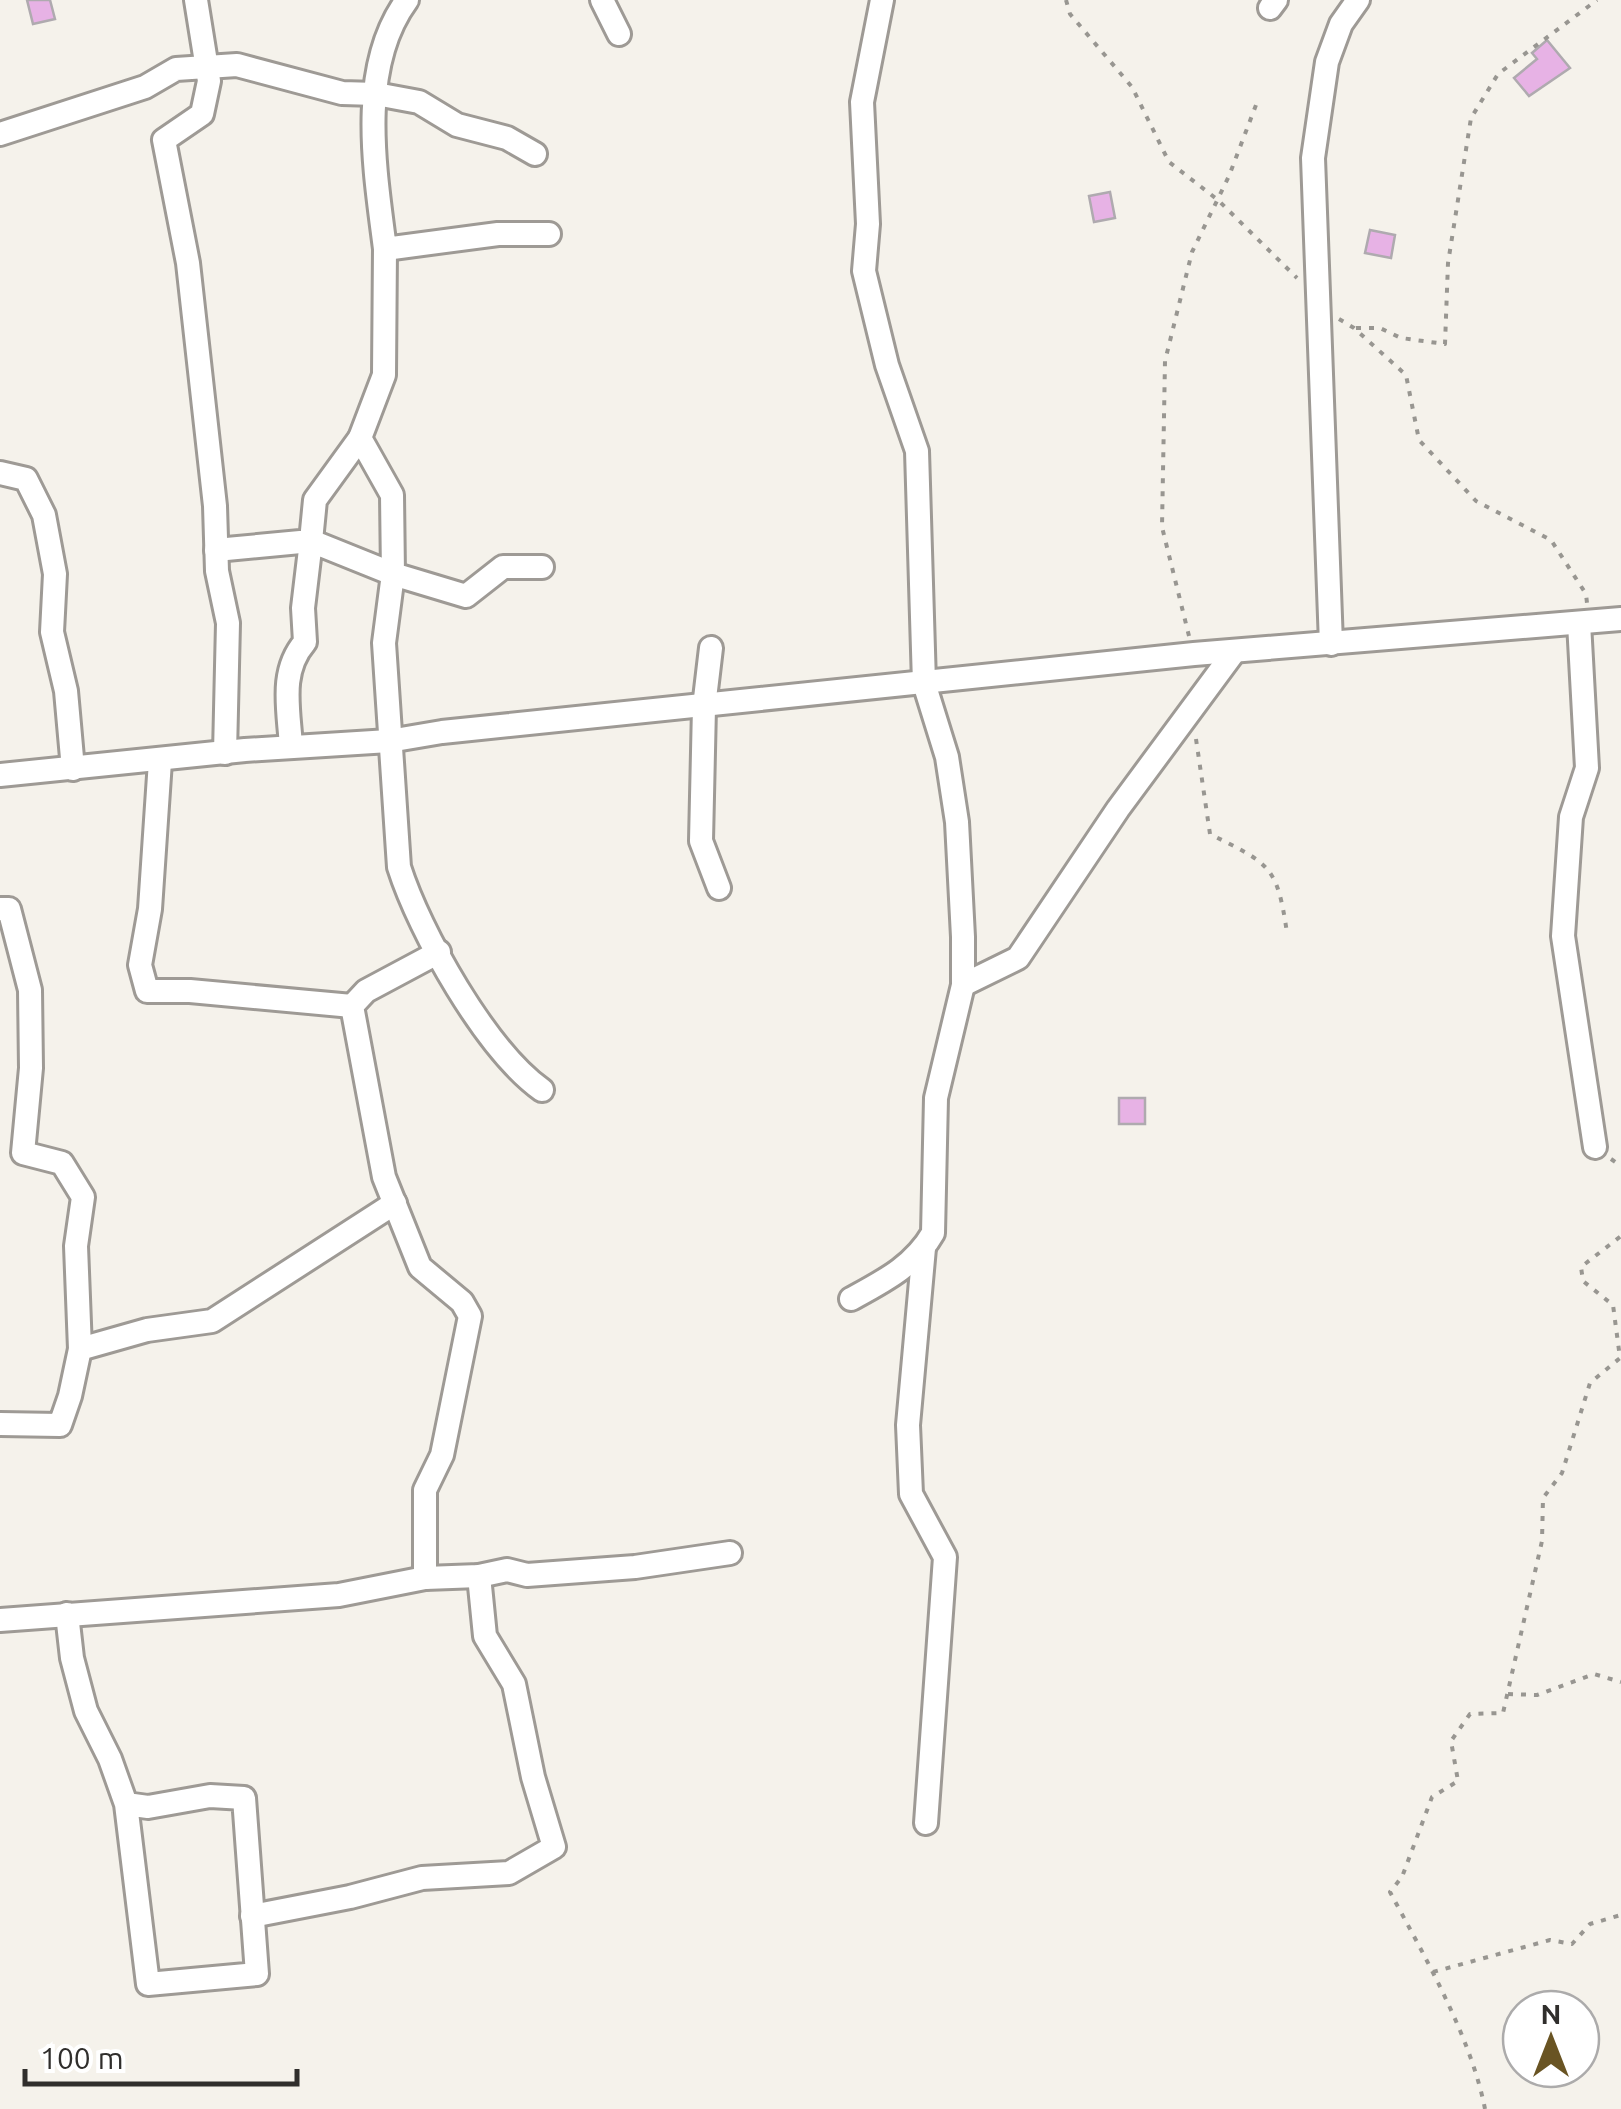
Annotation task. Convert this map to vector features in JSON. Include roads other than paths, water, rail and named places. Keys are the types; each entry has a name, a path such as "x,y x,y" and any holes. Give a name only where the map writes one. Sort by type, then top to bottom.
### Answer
{"street":[{"path":"196,0 209,81 202,114 164,140 188,263 215,506 217,571 228,623 226,753"},
{"path":"290,747 287,682 292,657 305,642 303,608 315,500 360,438 384,375 385,249 375,149 376,74 392,21 407,0"},
{"path":"602,0 619,34"},
{"path":"852,1298 898,1273 924,1248 933,1233 936,1098 964,985 957,822 948,757 924,683 918,451 887,364 864,272 868,224 862,102 882,0"},
{"path":"1331,644 1313,158 1327,62 1341,24 1358,0"},
{"path":"0,134 146,88 176,70 237,66 342,93 376,94 418,102 457,125 508,138 535,154"},
{"path":"385,249 498,234 549,234"},
{"path":"360,438 392,495 393,574 384,643 399,867 409,899 491,1036 520,1074 542,1090"},
{"path":"0,473 26,479 44,515 55,574 52,632 66,690 73,769"},
{"path":"216,550 311,541 393,574 466,596 503,568 542,568"},
{"path":"0,776 389,741 442,732 1194,654 1621,619"},
{"path":"1579,623 1587,768 1571,817 1563,936 1595,1147"},
{"path":"711,648 704,707 701,841 719,888"},
{"path":"964,985 1018,958 1118,809 1234,652"},
{"path":"160,762 150,910 140,965 147,990 190,990 352,1006"},
{"path":"0,909 8,908 30,990 31,1068 23,1153 62,1164 82,1197 76,1246 80,1349 60,1425 0,1424"},
{"path":"352,1006 366,990 439,952"},
{"path":"352,1006 384,1177 420,1267 462,1302 470,1316 442,1455 425,1490 425,1578"},
{"path":"80,1349 147,1330 212,1321 395,1203"},
{"path":"924,1248 908,1425 911,1494 945,1558 926,1822"},
{"path":"0,1620 339,1595 425,1578 479,1576 508,1570 527,1575 635,1567 730,1552"},
{"path":"252,1916 422,1878 509,1873 554,1846 533,1777 514,1684 485,1636 479,1576"},
{"path":"67,1614 72,1658 86,1712 110,1759 126,1804 148,1984 256,1974 244,1798 210,1796 148,1807 126,1804"}]}
